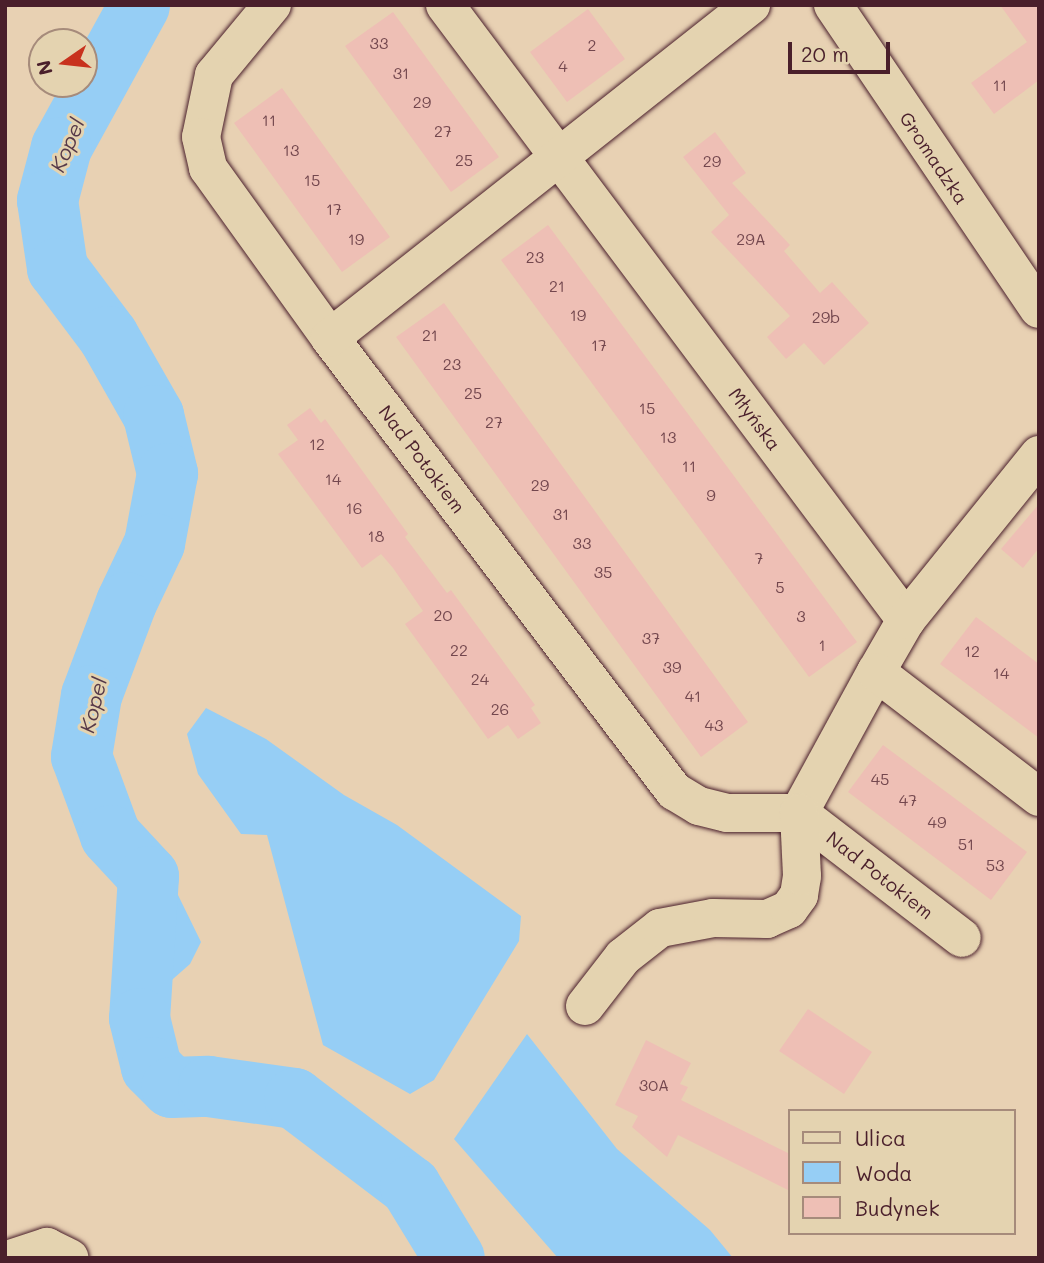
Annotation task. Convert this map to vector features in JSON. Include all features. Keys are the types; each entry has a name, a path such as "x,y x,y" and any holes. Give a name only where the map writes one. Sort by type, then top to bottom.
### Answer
{"street":[{"name":"Nad Potokiem","path":"272,5 214,75 201,137 208,167 330,338 674,791 699,806 727,813 799,813 962,938"},
{"name":"Młyńska","path":"444,5 906,620"},
{"name":"Gromadzka","path":"832,5 1039,309"},
{"path":"330,338 561,159 743,8"},
{"path":"585,1006 623,957 660,928 713,918 767,919 789,909 799,895 802,876 799,813 876,672 906,620 1039,455"},
{"path":"876,672 1039,797"},
{"path":"13,1258 47,1247 69,1258"}],"water":[{"path":"206,708 266,739 344,795 397,825 521,916 519,941 434,1080 410,1094 323,1045 267,835 241,834 198,774 187,734"},
{"path":"126,871 178,875 178,895 201,942 190,964 165,986 140,996 121,982 115,957 118,903"},
{"path":"527,1034 617,1149 710,1230 733,1258 558,1258 454,1139"}],"building":[{"path":"1000,5 1039,5 1039,80 994,114 971,83 1027,42"},
{"path":"588,9 625,59 567,102 530,52"},
{"path":"393,12 499,157 451,192 345,46"},
{"path":"282,88 390,237 342,272 234,123"},
{"path":"715,132 746,173 732,183 790,245 784,251 820,293 832,282 869,323 824,365 804,343 786,359 767,337 790,316 711,232 729,215 683,157"},
{"path":"548,225 857,642 809,677 501,260"},
{"path":"444,303 748,722 701,757 396,337"},
{"path":"310,408 321,423 325,419 408,534 405,537 447,593 451,590 535,705 531,708 541,723 518,739 508,725 488,739 405,624 423,611 393,568 381,554 362,568 278,454 298,440 287,425"},
{"path":"1039,504 1039,548 1023,568 1001,549"},
{"path":"976,617 1039,664 1039,738 940,664"},
{"path":"883,745 1027,852 991,900 848,792"},
{"path":"808,1009 872,1052 844,1094 779,1051"},
{"path":"646,1040 691,1063 680,1084 688,1087 681,1100 788,1153 788,1190 678,1135 667,1157 632,1127 638,1116 615,1105"}],"waterway":[{"name":"Kopel","path":"139,5 61,147 47,200 57,268 108,336 153,415 167,473 154,543 126,602 91,695 81,756 110,835 148,876 139,1018 151,1067 171,1087 208,1086 294,1098 410,1186 454,1258"}]}
